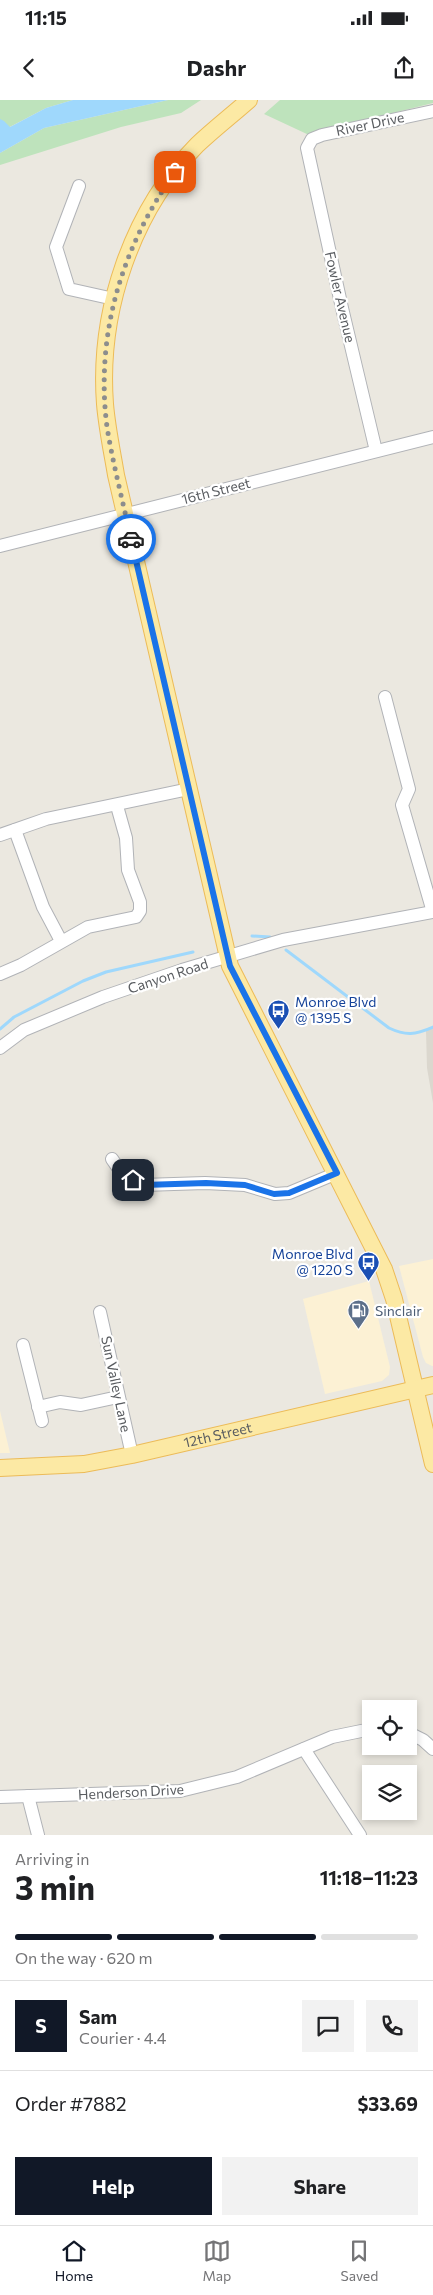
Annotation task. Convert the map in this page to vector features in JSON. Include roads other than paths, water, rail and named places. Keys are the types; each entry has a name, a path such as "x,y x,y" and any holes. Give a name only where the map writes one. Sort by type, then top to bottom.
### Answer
{"main road":[{"path":"248,101 197,146 158,196 131,249 114,299 107,342 105,403 108,428 125,514 230,966 337,1173 384,1269 394,1299 433,1464"},
{"name":"12th Street","path":"0,1468 84,1464 132,1455 433,1385"}],"street":[{"name":"River Drive","path":"309,143 322,135 433,111"},
{"name":"Fowler Avenue","path":"309,143 307,153 376,451"},
{"path":"79,186 56,247 62,270 69,289 114,299"},
{"name":"16th Street","path":"0,546 433,437"},
{"path":"385,697 409,789 402,805 433,912"},
{"path":"0,835 46,819 117,806 189,789"},
{"path":"0,974 21,965 88,927 136,917 140,911 140,902 128,870 126,838 117,806"},
{"path":"15,830 43,907 61,941"},
{"name":"Canyon Road","path":"0,1048 24,1030 103,997 228,956 322,931 433,912"},
{"path":"112,1159 123,1175 144,1185 206,1183 245,1185 274,1194 289,1193 337,1173"},
{"name":"Sun Valley Lane","path":"100,1312 132,1455"},
{"path":"23,1345 42,1421"},
{"path":"38,1407 60,1402 81,1405 118,1397"},
{"name":"Henderson Drive","path":"0,1797 180,1791 236,1777 332,1737 362,1731"},
{"path":"417,1737 433,1749"},
{"path":"304,1749 360,1835"},
{"path":"28,1796 38,1835"}],"water":[{"path":"73,100 168,100 44,128 0,153 0,119 10,127 46,108"}],"waterway":[{"path":"252,936 270,937"},
{"path":"286,950 389,1028 411,1034 433,1027"},
{"path":"0,1029 14,1017 83,981 106,972 193,952"}],"place":[{"name":"Monroe Blvd @ 1395 S","path":"279,1029"},
{"name":"Monroe Blvd @ 1220 S","path":"369,1281"},
{"name":"Sinclair","path":"359,1330"}]}
